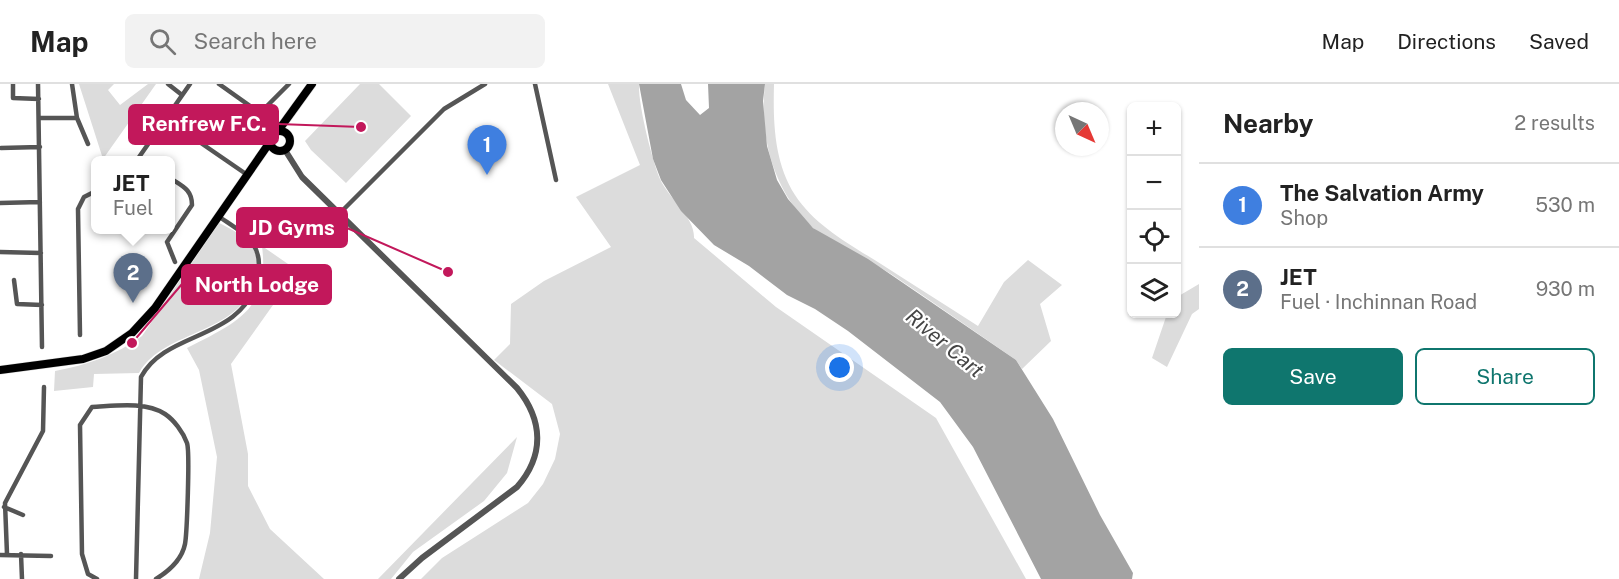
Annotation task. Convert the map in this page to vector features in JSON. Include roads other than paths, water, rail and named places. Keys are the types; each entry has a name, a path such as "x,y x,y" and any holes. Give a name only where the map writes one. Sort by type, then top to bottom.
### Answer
{"main road":[{"path":"283,132 289,115 312,84"},
{"path":"272,146 271,136 283,132"},
{"path":"272,146 285,150 290,142 283,132"},
{"path":"0,370 59,364 106,351 137,329 155,308 246,174 263,152 272,146"}],"street":[{"path":"13,84 13,98 39,99"},
{"path":"38,84 42,347"},
{"path":"72,84 77,118 88,144"},
{"path":"168,84 182,95"},
{"path":"141,156 190,84"},
{"path":"219,84 267,118"},
{"path":"261,112 289,84"},
{"path":"339,214 444,109 485,84"},
{"path":"535,84 556,180"},
{"path":"39,118 77,118"},
{"path":"166,119 246,174"},
{"path":"1,148 39,147"},
{"path":"285,150 302,177 517,388 537,420 539,443 528,476 517,487 422,558 399,579"},
{"path":"175,181 188,189 192,198 192,205 175,230"},
{"path":"81,335 78,209 84,197 91,193"},
{"path":"0,203 40,202"},
{"path":"136,579 141,377 150,363 240,314 252,297 260,262 254,242 218,216"},
{"path":"172,234 167,242 176,262"},
{"path":"0,252 41,253"},
{"path":"14,280 17,304 42,304"},
{"path":"7,554 4,507 6,498 43,431 44,387"},
{"path":"97,579 88,574 82,554 80,425 92,407 140,406 153,408 171,419 183,435 189,451 185,544 172,567 156,579"},
{"path":"4,507 23,515"},
{"path":"21,554 22,579"},
{"path":"0,555 51,556"}],"water":[{"name":"River Cart","path":"639,84 681,84 686,100 700,115 709,108 708,84 765,84 763,101 767,146 777,180 788,199 813,228 868,259 1016,360 1053,419 1100,515 1133,573 1132,579 1041,579 973,447 940,402 848,331 815,309 787,295 749,266 714,245 681,211 661,180 653,159"}],"place":[{"name":"Renfrew F.C.","path":"361,127"},
{"name":"The Salvation Army","path":"487,175"},
{"name":"JD Gyms","path":"448,272"},
{"name":"JET","path":"133,303"},
{"name":"North Lodge","path":"132,343"}]}
